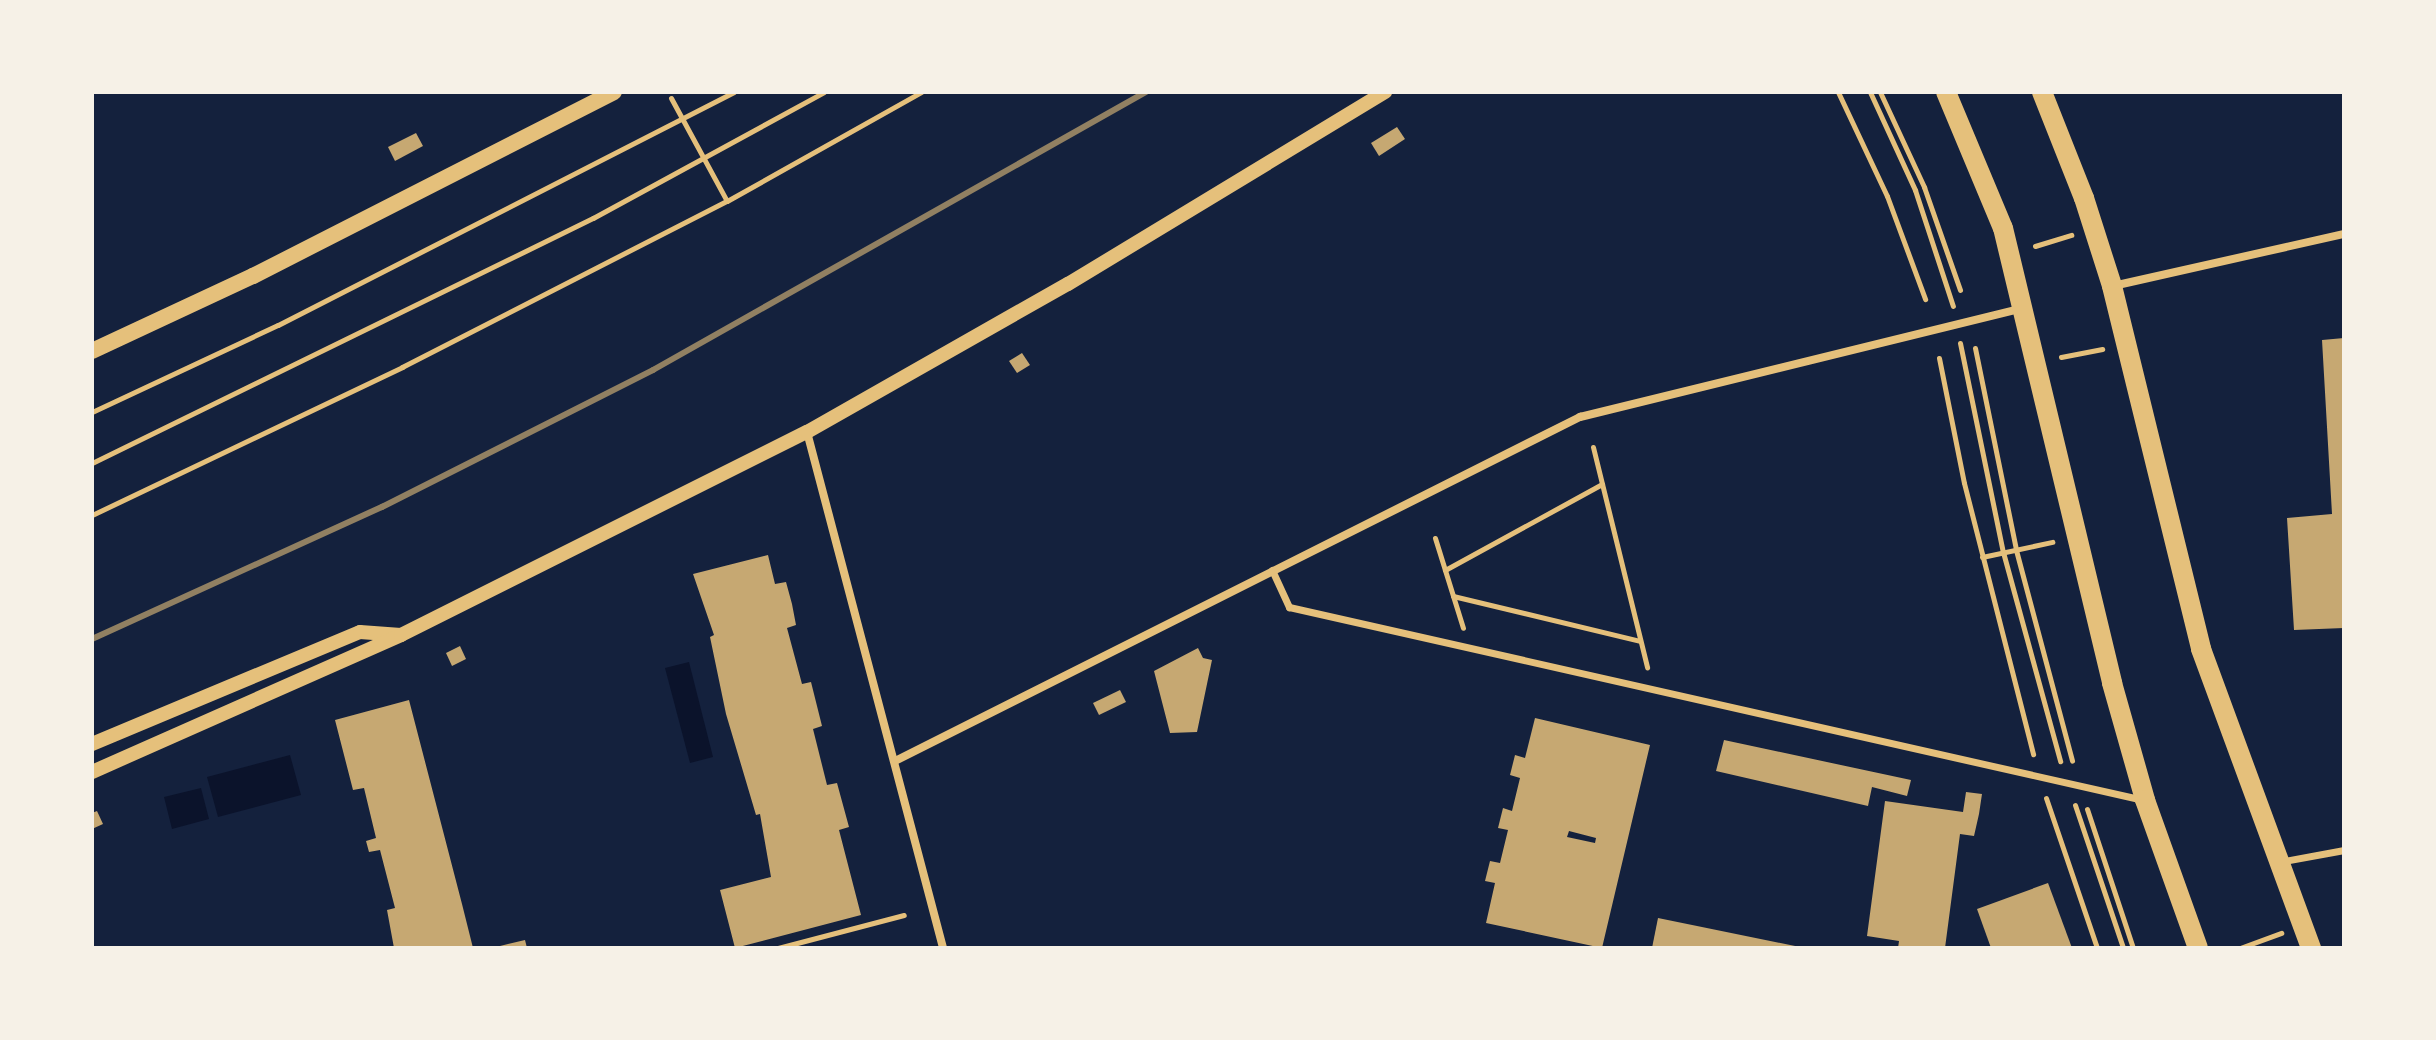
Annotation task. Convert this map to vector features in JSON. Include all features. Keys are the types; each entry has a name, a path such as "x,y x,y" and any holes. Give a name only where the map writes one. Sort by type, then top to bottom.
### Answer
{"main road":[{"path":"92,351 253,276 614,92"},
{"path":"1946,92 2003,228 2025,308 2072,535 2145,800 2198,948"},
{"path":"2042,92 2084,198 2112,286 2201,649 2311,948"}],"street":[{"path":"92,772 401,635 807,432 1068,284 1385,92"},
{"path":"2112,286 2344,234"},
{"path":"895,761 1580,417 2025,308"},
{"path":"807,432 943,948"},
{"path":"1272,570 1289,607 1653,692 2145,800"},
{"path":"92,744 360,632 401,635"},
{"path":"2278,863 2344,850"}],"path":[{"path":"92,412 278,325 734,92"},
{"path":"92,463 705,159 824,92"},
{"path":"92,515 402,367 727,201 921,92"},
{"path":"1838,92 1887,196 1925,299"},
{"path":"1870,92 1915,190 1950,292"},
{"path":"1880,92 1924,187 1960,290"},
{"path":"671,98 727,201"},
{"path":"2026,249 2080,233"},
{"path":"2048,360 2113,347"},
{"path":"1975,348 2016,550 2072,761"},
{"path":"1961,352 2003,552 2061,764"},
{"path":"1939,358 1982,557 2033,754"},
{"path":"1593,447 1653,692"},
{"path":"1445,570 1602,484"},
{"path":"1435,538 1470,650"},
{"path":"1982,557 2052,542"},
{"path":"1453,596 1640,641"},
{"path":"2044,793 2097,948"},
{"path":"2087,809 2133,948"},
{"path":"2077,811 2123,948"},
{"path":"778,948 904,915"},
{"path":"2240,948 2286,931"}],"water":[{"path":"689,662 713,757 690,763 665,668"},
{"path":"290,755 301,795 218,817 207,777"},
{"path":"201,788 209,819 172,829 164,797"}],"building":[{"path":"1397,127 1405,139 1379,156 1371,143"},
{"path":"416,133 423,146 395,161 388,147"},
{"path":"2344,338 2344,628 2294,630 2287,518 2332,514 2322,340"},
{"path":"1022,353 1030,365 1017,373 1009,361"},
{"path":"768,555 775,584 786,582 792,604 796,625 787,628 802,684 811,682 822,726 813,729 827,785 837,783 849,827 839,830 861,915 735,948 720,890 771,877 760,814 756,815 726,714 710,637 714,635 693,574"},
{"path":"460,646 466,659 452,666 446,653"},
{"path":"1198,648 1203,658 1212,660 1197,732 1170,733 1154,671"},
{"path":"1120,690 1126,702 1099,715 1093,703"},
{"path":"409,700 473,948 394,948 387,910 395,908 380,850 369,852 366,841 376,838 364,788 353,790 335,720"},
{"path":"1535,718 1650,745 1602,948 1486,923 1495,883 1485,881 1490,861 1500,863 1508,830 1498,828 1503,808 1512,811 1520,778 1510,775 1515,755 1525,758","holes":["1569,831 1596,838 1595,843 1567,837"]},
{"path":"1724,740 1911,780 1907,796 1872,787 1868,806 1716,771"},
{"path":"1966,792 1982,794 1974,836 1960,834 1945,948 1898,948 1899,941 1867,936 1885,801 1963,812"},
{"path":"97,811 103,824 92,829 92,813"},
{"path":"2048,883 2072,948 1991,948 1977,909"},
{"path":"1658,918 1800,947 1800,948 1652,948"},
{"path":"525,940 527,948 496,948 496,947"}],"railway":[{"path":"92,639 382,507 653,370 1146,92"}]}
